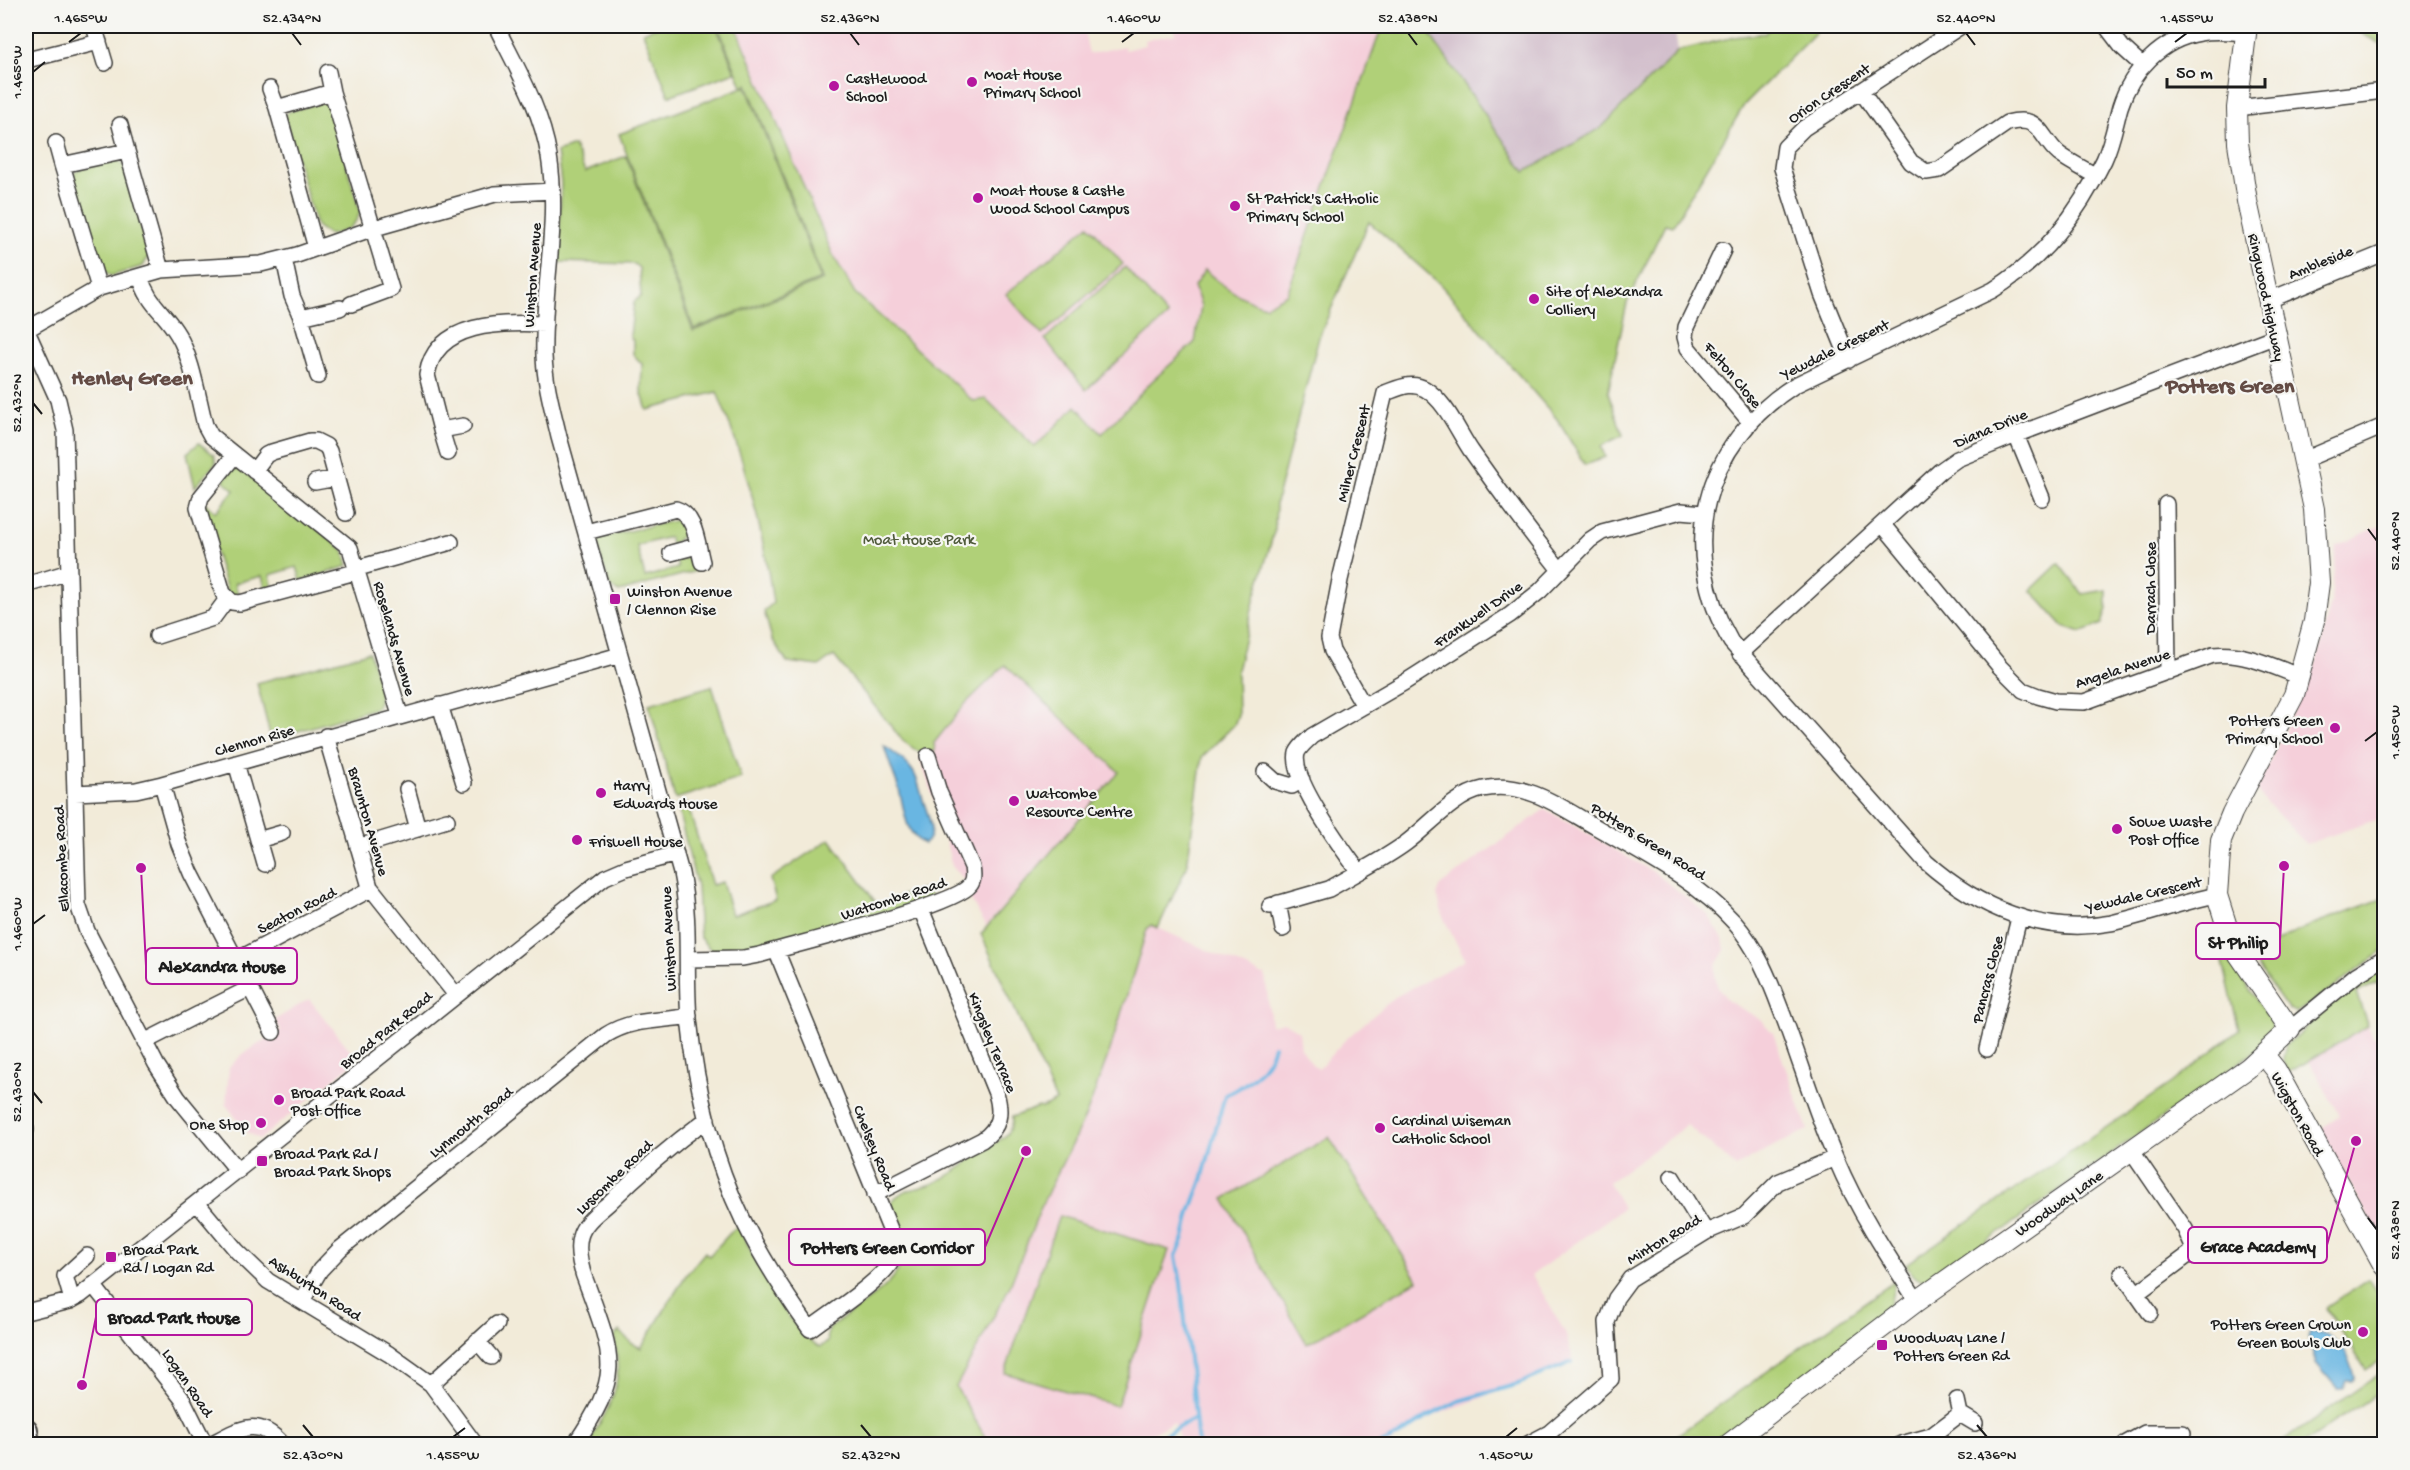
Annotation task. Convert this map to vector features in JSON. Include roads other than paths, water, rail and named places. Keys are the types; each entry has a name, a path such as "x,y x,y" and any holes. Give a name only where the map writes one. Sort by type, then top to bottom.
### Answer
{"main road":[{"path":"26,1430 28,1444"}],"street":[{"path":"94,26 105,63"},
{"name":"Winston Avenue","path":"496,26 539,113 549,154 553,191 545,324 544,356 547,383 559,437 676,854 685,899 689,1016 695,1062 707,1119 742,1218 765,1260 810,1329"},
{"name":"Orion Crescent","path":"1849,360 1822,294 1782,168 1785,147 1792,138 1961,26"},
{"path":"2106,26 2122,47 2143,66"},
{"name":"Yewdale Crescent","path":"2217,895 2109,923 2068,926 2019,918 1977,900 1958,888 1926,862 1740,654 1722,627 1706,584 1701,531 1714,481 1725,458 1751,423 1787,391 1993,290 2010,279 2055,240 2086,197 2112,140 2120,106 2128,86 2143,66 2170,44 2190,35 2246,29"},
{"name":"Ringwood Highway","path":"2246,29 2237,108 2238,143 2247,201 2314,509 2319,583 2314,621 2301,677 2285,715 2227,824 2218,855 2217,895 2233,946 2290,1029"},
{"path":"31,59 99,42"},
{"path":"301,317 346,306 391,289 371,229 328,72"},
{"path":"270,89 316,249"},
{"path":"2237,108 2385,91"},
{"path":"277,108 332,92"},
{"path":"1861,92 1911,162 1926,172 1939,170 2007,123 2015,121 2026,122 2040,128 2059,153 2096,176"},
{"path":"120,125 161,270"},
{"path":"56,143 99,288"},
{"path":"62,165 127,151"},
{"path":"26,330 99,288 161,270 246,266 284,259 371,229 495,194 553,191"},
{"name":"Felton Close","path":"1723,250 1690,315 1685,337 1689,348 1751,423"},
{"name":"Ambleside","path":"2269,300 2385,254"},
{"path":"284,259 292,296 301,317 318,376"},
{"name":"Roselands Avenue","path":"140,276 149,299 171,325 183,345 205,425 211,436 343,540 350,548 400,715"},
{"path":"448,453 427,375 439,350 458,335 482,325 545,324"},
{"name":"Ellacombe Road","path":"26,330 58,400 63,422 77,896 81,919 144,1041 160,1062 178,1098 238,1171"},
{"name":"Diana Drive","path":"1740,654 1947,466 2016,435 2276,336"},
{"name":"Milner Crescent","path":"1364,706 1332,651 1329,638 1340,580 1385,393 1404,386 1416,385 1439,401 1491,479 1560,570"},
{"path":"441,430 463,426"},
{"path":"2304,460 2385,426"},
{"path":"2016,435 2042,498"},
{"path":"254,471 266,455 272,452 316,441 326,446 329,451 346,513"},
{"path":"157,636 213,618 227,598 223,593 198,508 201,497 234,456"},
{"path":"315,482 337,478"},
{"name":"Darrach Close","path":"2166,504 2168,672"},
{"path":"586,532 676,509 684,512 690,518 702,562"},
{"name":"Frankwell Drive","path":"1302,780 1297,754 1312,736 1473,640 1510,615 1540,591 1590,540 1602,532 1681,511 1704,513"},
{"name":"Angela Avenue","path":"1883,525 2000,667 2023,690 2056,701 2084,702 2213,655 2225,654 2253,658 2301,677"},
{"name":"Roselands Avenue","path":"227,598 232,602 240,603 451,542"},
{"path":"671,553 697,546"},
{"path":"26,585 69,572"},
{"name":"Clennon Rise","path":"75,793 136,790 162,784 400,715 620,655"},
{"path":"440,705 464,783"},
{"name":"Braunton Avenue","path":"326,736 371,889 456,995"},
{"name":"Watcombe Road","path":"688,959 743,958 776,950 921,909 962,892 970,886 973,878 972,867 939,792 928,756"},
{"path":"236,763 265,864"},
{"path":"1265,772 1275,781 1292,786 1302,780 1333,837 1359,872"},
{"path":"162,784 184,857 273,1032"},
{"name":"Potters Green Road","path":"1283,929 1274,905 1329,889 1404,844 1456,803 1484,789 1500,788 1535,793 1652,859 1679,876 1722,909 1752,945 1766,970 1835,1158 1855,1200 1917,1301"},
{"path":"407,789 418,829"},
{"path":"358,847 447,820"},
{"path":"258,840 282,833"},
{"name":"Broad Park Road","path":"26,1312 72,1300 93,1285 605,878 626,868 676,854"},
{"name":"Seaton Road","path":"237,960 371,889"},
{"name":"Kingsley Terrace","path":"875,1194 982,1140 996,1127 999,1119 1000,1106 996,1093 921,909"},
{"name":"Pancras Close","path":"1987,1049 2019,918"},
{"name":"Chelsey Road","path":"776,950 892,1234 893,1256 883,1273 810,1329"},
{"name":"Woodway Lane","path":"1729,1444 1917,1301 2199,1104 2265,1055 2290,1029 2356,975 2385,958"},
{"path":"144,1041 250,988"},
{"name":"Lynmouth Road","path":"302,1301 320,1270 340,1249 606,1035 634,1022 689,1016"},
{"name":"Wigston Road","path":"2265,1055 2276,1070 2385,1266"},
{"name":"Luscombe Road","path":"575,1444 605,1392 610,1368 609,1347 580,1262 580,1237 585,1227 669,1146 707,1119"},
{"path":"2131,1150 2185,1229 2193,1247 2191,1253 2184,1259 2136,1294"},
{"name":"Minton Road","path":"1528,1444 1549,1433 1609,1382 1612,1374 1607,1322 1616,1298 1630,1279 1706,1232 1751,1211 1778,1182 1835,1158"},
{"path":"1672,1177 1706,1232"},
{"name":"Ashburton Road","path":"197,1203 258,1273 389,1354 431,1383 475,1444"},
{"path":"72,1300 65,1276 87,1256"},
{"path":"2121,1273 2150,1313"},
{"name":"Logan Road","path":"93,1285 183,1400 206,1444"},
{"path":"431,1383 497,1324"},
{"path":"477,1341 491,1357"},
{"path":"1901,1444 1931,1436 1958,1407 1976,1424"},
{"path":"212,1444 236,1431 255,1427 268,1432 282,1444"},
{"path":"2125,1444 2145,1432 2183,1434"}],"water":[{"path":"884,746 906,763 917,779 931,828 924,844 917,839 908,826 898,786"},
{"path":"2310,1332 2335,1340 2346,1353 2355,1378 2352,1381 2346,1381 2343,1388 2337,1388 2316,1363 2308,1337"}],"waterway":[{"path":"1198,1444 1181,1283 1176,1256 1202,1180 1225,1095 1241,1087 1255,1076 1267,1062 1274,1046"},
{"path":"1381,1444 1459,1401 1518,1384 1572,1362"},
{"path":"1148,1444 1195,1418"}],"place":[{"name":"Moat House Primary School","path":"972,82"},
{"name":"Castlewood School","path":"834,86"},
{"name":"Moat House & Castle Wood School Campus","path":"978,198"},
{"name":"St Patrick's Catholic Primary School","path":"1235,206"},
{"name":"Site of Alexandra Colliery","path":"1534,299"},
{"name":"Winston Avenue / Clennon Rise","path":"615,599"},
{"name":"Potters Green Primary School","path":"2335,728"},
{"name":"Harry Edwards House","path":"601,793"},
{"name":"Watcombe Resource Centre","path":"1014,801"},
{"name":"Sowe Waste Post Office","path":"2117,829"},
{"name":"Friswell House","path":"577,840"},
{"name":"St Philip","path":"2284,866"},
{"name":"Alexandra House","path":"141,868"},
{"name":"Broad Park Road Post Office","path":"279,1100"},
{"name":"One Stop","path":"261,1123"},
{"name":"Cardinal Wiseman Catholic School","path":"1380,1128"},
{"name":"Grace Academy","path":"2356,1141"},
{"name":"Potters Green Corridor","path":"1026,1151"},
{"name":"Broad Park Rd / Broad Park Shops","path":"262,1161"},
{"name":"Broad Park Rd / Logan Rd","path":"111,1257"},
{"name":"Potters Green Crown Green Bowls Club","path":"2363,1332"},
{"name":"Woodway Lane / Potters Green Rd","path":"1882,1345"},
{"name":"Broad Park House","path":"82,1385"}],"district":[{"name":"Henley Green","path":"132,376"},
{"name":"Potters Green","path":"2230,384"}],"park label":[{"name":"Moat House Park","path":"919,538"}]}
